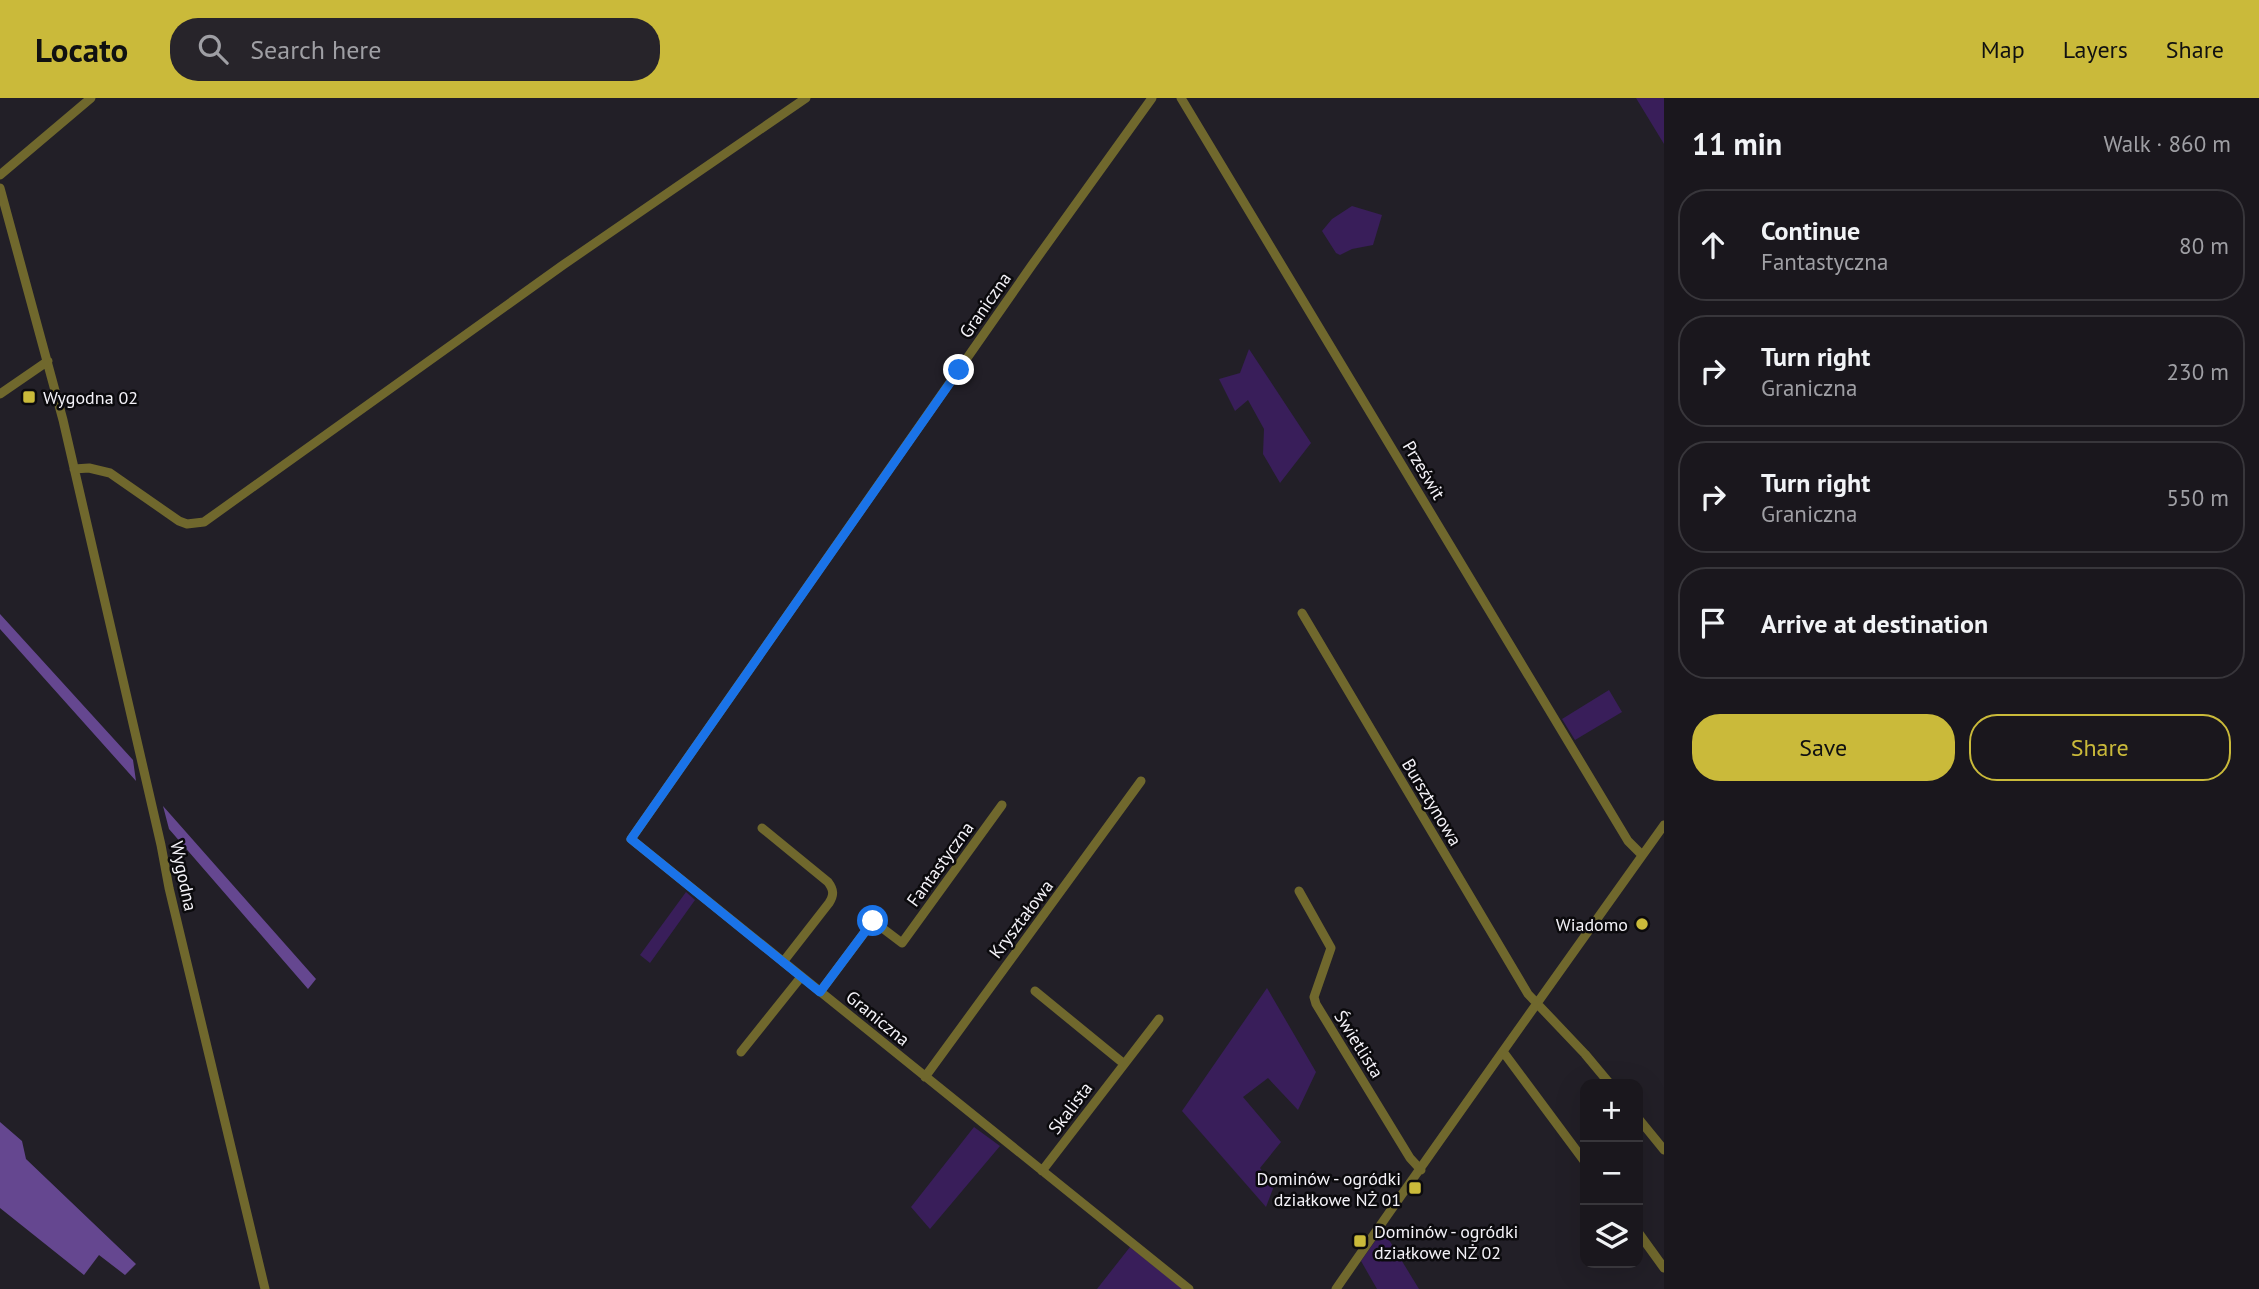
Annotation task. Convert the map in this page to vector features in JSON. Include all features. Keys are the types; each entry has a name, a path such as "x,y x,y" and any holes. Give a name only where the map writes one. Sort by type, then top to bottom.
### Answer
{"street":[{"path":"0,175 90,98"},
{"path":"74,469 89,468 110,473 179,522 204,522 563,265 806,98"},
{"name":"Graniczna","path":"1152,98 1032,265 631,839 1189,1289"},
{"name":"Prześwit","path":"1181,98 1628,841 1642,855"},
{"name":"Wygodna","path":"0,188 48,361 74,469 169,888 265,1289"},
{"path":"0,394 48,361"},
{"name":"Bursztynowa","path":"1303,613 1528,994 1606,1079"},
{"name":"Kryształowa","path":"925,1077 1141,781"},
{"name":"Fantastyczna","path":"820,992 873,921 902,943 1002,805"},
{"path":"1336,1289 1664,825"},
{"path":"762,828 833,889 834,896 783,962"},
{"name":"Świetlista","path":"1298,891 1331,948 1314,997 1316,1004 1410,1158 1421,1170"},
{"path":"741,1052 801,977"},
{"path":"1035,991 1123,1063"},
{"name":"Skalista","path":"1042,1171 1159,1019"},
{"path":"1504,1053 1580,1155"},
{"path":"1643,1124 1664,1150"},
{"path":"1643,1240 1664,1268"}],"shaded area":[{"path":"1636,98 1664,98 1664,144"},
{"path":"1352,206 1382,215 1373,245 1352,249 1340,255 1322,231 1332,219"},
{"path":"1249,349 1311,443 1280,483 1263,454 1264,429 1248,400 1235,411 1219,379 1240,373"},
{"path":"0,614 133,760 136,781 0,629"},
{"path":"1609,690 1622,712 1575,740 1562,719"},
{"path":"163,806 316,979 308,989 169,829"},
{"path":"686,892 695,900 650,963 640,955"},
{"path":"1267,988 1316,1072 1298,1110 1268,1078 1243,1097 1281,1142 1260,1168 1274,1186 1266,1207 1182,1111"},
{"path":"0,1122 22,1141 26,1159 136,1264 125,1275 99,1255 84,1275 0,1208"},
{"path":"974,1127 1000,1146 930,1229 911,1207"},
{"path":"1383,1230 1419,1289 1377,1289 1361,1261"},
{"path":"1130,1247 1183,1289 1097,1289"}],"place":[{"name":"Wygodna 02","path":"29,397"},
{"name":"Wiadomo","path":"1642,924"},
{"name":"Dominów - ogródki działkowe NŻ 01","path":"1415,1188"},
{"name":"Dominów - ogródki działkowe NŻ 02","path":"1360,1241"}],"route":[{"path":"873,921 820,992 631,839 959,370"}]}
